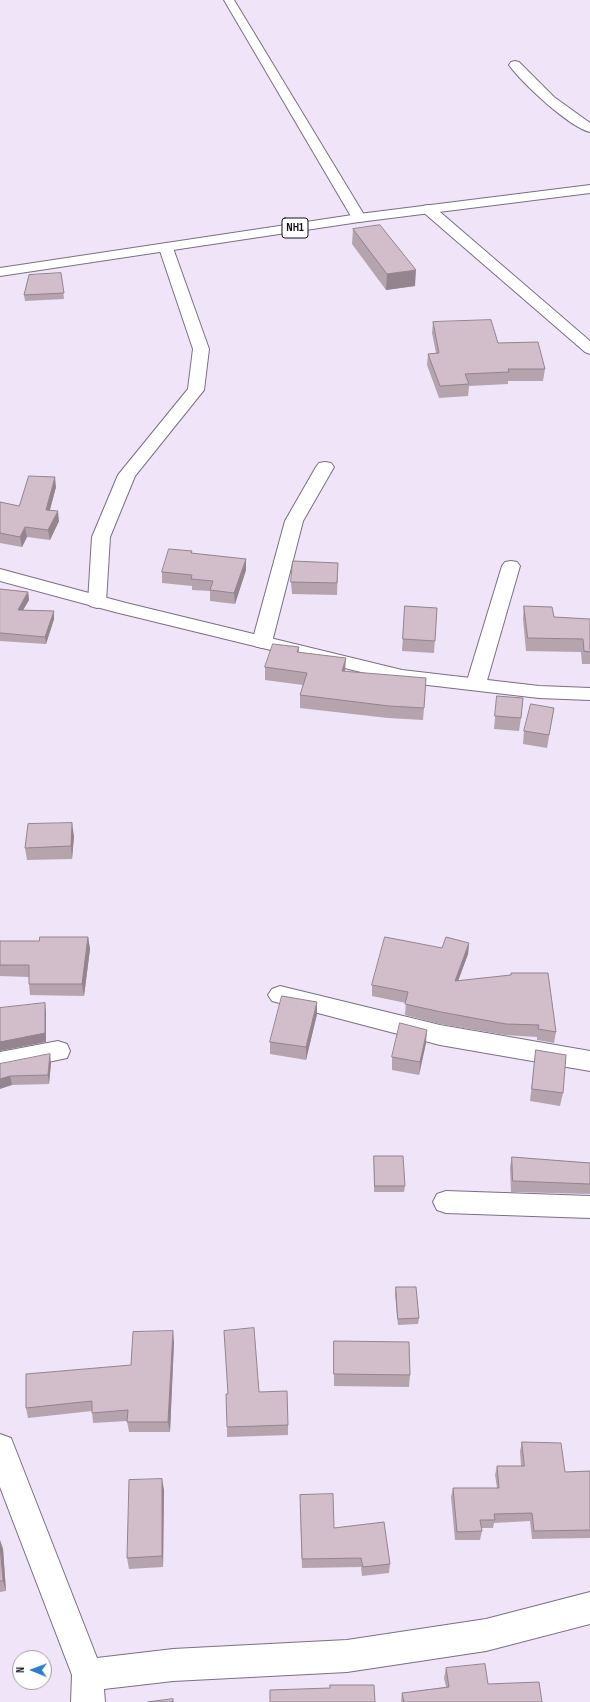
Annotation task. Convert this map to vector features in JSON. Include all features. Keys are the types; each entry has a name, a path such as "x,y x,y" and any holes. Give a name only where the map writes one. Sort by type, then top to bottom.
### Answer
{"main road":[{"path":"229,0 359,218"},
{"path":"515,65 529,82 590,128"},
{"name":"NH1","path":"0,272 359,218 590,189"},
{"path":"428,209 590,349"},
{"path":"98,602 101,538 127,475 196,390 201,349 166,248"},
{"path":"262,642 294,521 325,466"},
{"path":"476,684 512,566"},
{"path":"0,575 98,602 402,676 539,692 590,694"},
{"path":"280,995 440,1035 590,1061"},
{"path":"0,1062 58,1051"},
{"path":"446,1202 590,1207"},
{"path":"0,1448 88,1688 173,1665 347,1656 486,1635 590,1608"}],"building":[{"path":"380,225 416,270 387,274 353,229"},
{"path":"61,273 64,293 24,295 29,275"},
{"path":"491,320 498,343 538,342 545,369 508,369 509,372 465,374 469,384 440,386 428,354 439,353 433,322"},
{"path":"29,476 55,477 46,510 58,511 48,530 25,527 20,537 0,533 0,502 19,506"},
{"path":"169,549 246,559 234,593 210,590 213,581 191,579 192,575 162,572"},
{"path":"293,561 338,563 337,583 291,582"},
{"path":"0,589 28,592 18,610 54,611 45,637 0,633"},
{"path":"405,606 437,608 435,641 403,639"},
{"path":"524,606 552,607 554,617 590,619 590,652 584,651 583,639 528,638"},
{"path":"273,644 299,647 297,652 346,658 342,671 426,678 424,708 389,706 300,695 307,673 265,667"},
{"path":"497,696 523,698 521,718 495,716"},
{"path":"531,704 554,708 549,735 524,731"},
{"path":"72,823 71,846 25,848 28,824"},
{"path":"40,937 88,937 82,984 29,984 29,965 0,965 0,941 39,941"},
{"path":"385,937 442,948 446,937 469,943 455,981 511,975 511,973 548,973 556,1032 538,1029 539,1025 506,1024 405,1004 408,992 372,985"},
{"path":"282,996 317,1002 306,1047 270,1042"},
{"path":"45,1003 45,1033 0,1042 0,1008"},
{"path":"400,1023 427,1030 420,1062 392,1057"},
{"path":"536,1050 566,1055 563,1093 532,1089"},
{"path":"50,1054 48,1075 10,1076 0,1079 0,1064"},
{"path":"374,1156 403,1156 405,1186 375,1186"},
{"path":"512,1157 590,1163 590,1184 513,1181"},
{"path":"396,1287 416,1287 419,1318 398,1319"},
{"path":"254,1328 259,1392 287,1391 288,1425 227,1427 226,1394 228,1394 224,1331"},
{"path":"173,1331 168,1422 127,1422 128,1410 92,1413 92,1401 26,1408 26,1374 131,1365 133,1332"},
{"path":"334,1341 409,1342 410,1375 334,1374"},
{"path":"522,1442 561,1443 565,1472 590,1471 590,1530 534,1531 532,1513 494,1514 495,1520 480,1520 482,1531 457,1532 453,1488 499,1488 497,1466 524,1466"},
{"path":"162,1479 162,1556 127,1558 129,1480"},
{"path":"333,1494 334,1528 384,1522 390,1564 363,1567 361,1558 302,1559 300,1495"},
{"path":"0,1544 3,1581 0,1581"},
{"path":"485,1664 488,1684 539,1682 542,1702 404,1702 402,1693 449,1687 446,1668"},
{"path":"330,1685 374,1685 375,1702 270,1702 270,1690 330,1688"},
{"path":"173,1699 173,1702 148,1702"}]}
